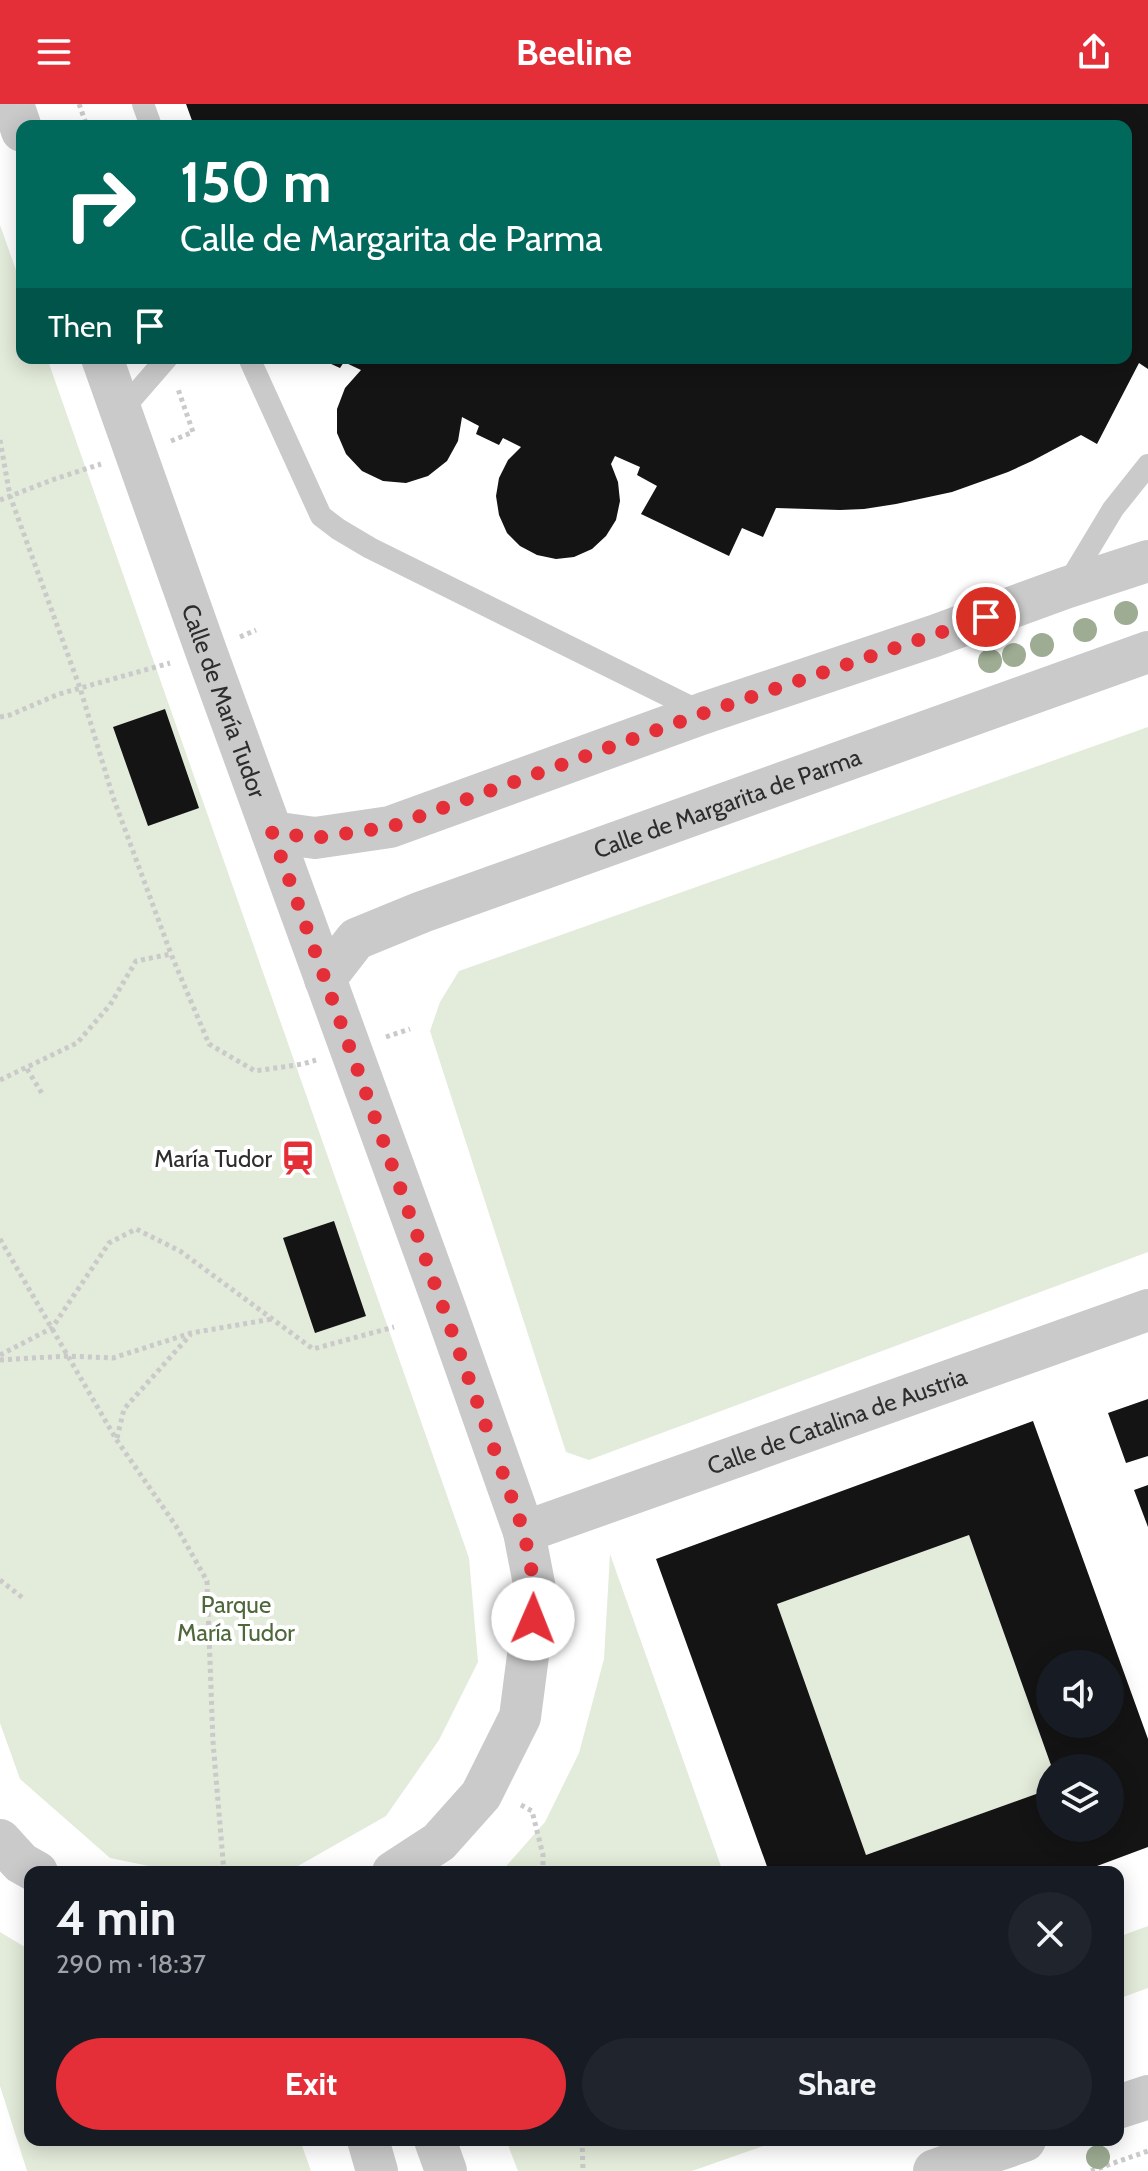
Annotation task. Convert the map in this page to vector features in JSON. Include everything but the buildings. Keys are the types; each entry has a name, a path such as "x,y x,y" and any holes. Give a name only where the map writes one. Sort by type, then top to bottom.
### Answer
{"street":[{"name":"Calle de María Tudor","path":"104,364 524,1532 536,1594 520,1717 481,1795 439,1842 402,1866"},
{"path":"272,832 315,838 390,827 704,713 1148,561"},
{"name":"Calle de Margarita de Parma","path":"325,979 356,939 422,912 1148,652"},
{"name":"Calle de Catalina de Austria","path":"524,1532 1148,1310"},
{"path":"0,1840 26,1866"},
{"path":"1124,2105 1148,2097"},
{"path":"370,2146 377,2171"},
{"path":"437,2146 446,2171"},
{"path":"935,2171 1007,2146"}],"lane":[{"path":"121,411 161,364"},
{"path":"252,364 321,516 370,548 704,713"},
{"path":"1065,588 1113,509 1148,465"}],"path":[{"path":"0,500 95,466 136,456 193,432 168,364"},
{"path":"0,440 10,496 80,688 113,797 171,954 209,1044 255,1071 303,1064 350,1049"},
{"path":"0,717 59,694 167,665 206,651"},
{"path":"0,1080 77,1043 110,1005 136,961 171,954"},
{"path":"27,1069 43,1095"},
{"path":"0,1358 52,1328 109,1243 136,1229 180,1251 313,1349 394,1327"},
{"path":"0,1239 116,1439 176,1526 207,1581 213,1742 223,1866"},
{"path":"0,1358 113,1358 191,1333 273,1319"},
{"path":"116,1439 124,1409 191,1333"},
{"path":"0,1580 24,1599"},
{"path":"518,1803 532,1811 543,1866"},
{"path":"581,2146 583,2171"},
{"path":"1091,2171 1148,2151"}],"green space":[{"name":"Parque María Tudor","path":"0,225 16,270 16,364 49,364 469,1558 478,1662 439,1740 386,1816 298,1866 149,1866 110,1858 20,1779 0,1723"},
{"path":"1148,727 1148,1252 589,1460 566,1452 430,1031 440,1002 459,971"},
{"path":"969,1535 1036,1723 1036,1738 1041,1738 1047,1754 1036,1754 1036,1794 866,1855 777,1604"},
{"path":"610,1554 721,1866 506,1866 545,1822 579,1753 604,1659"},
{"path":"1148,1926 1148,1988 1124,1997 1124,1935"},
{"path":"0,1932 24,1946 24,2146 302,2146 311,2171 27,2171 0,2086"},
{"path":"508,2146 763,2146 692,2171 518,2171"}],"place":[{"name":"María Tudor","path":"298,1158"}],"route":[{"path":"533,1619 536,1594 524,1532 272,832 315,838 390,827 704,713 986,617"}]}
